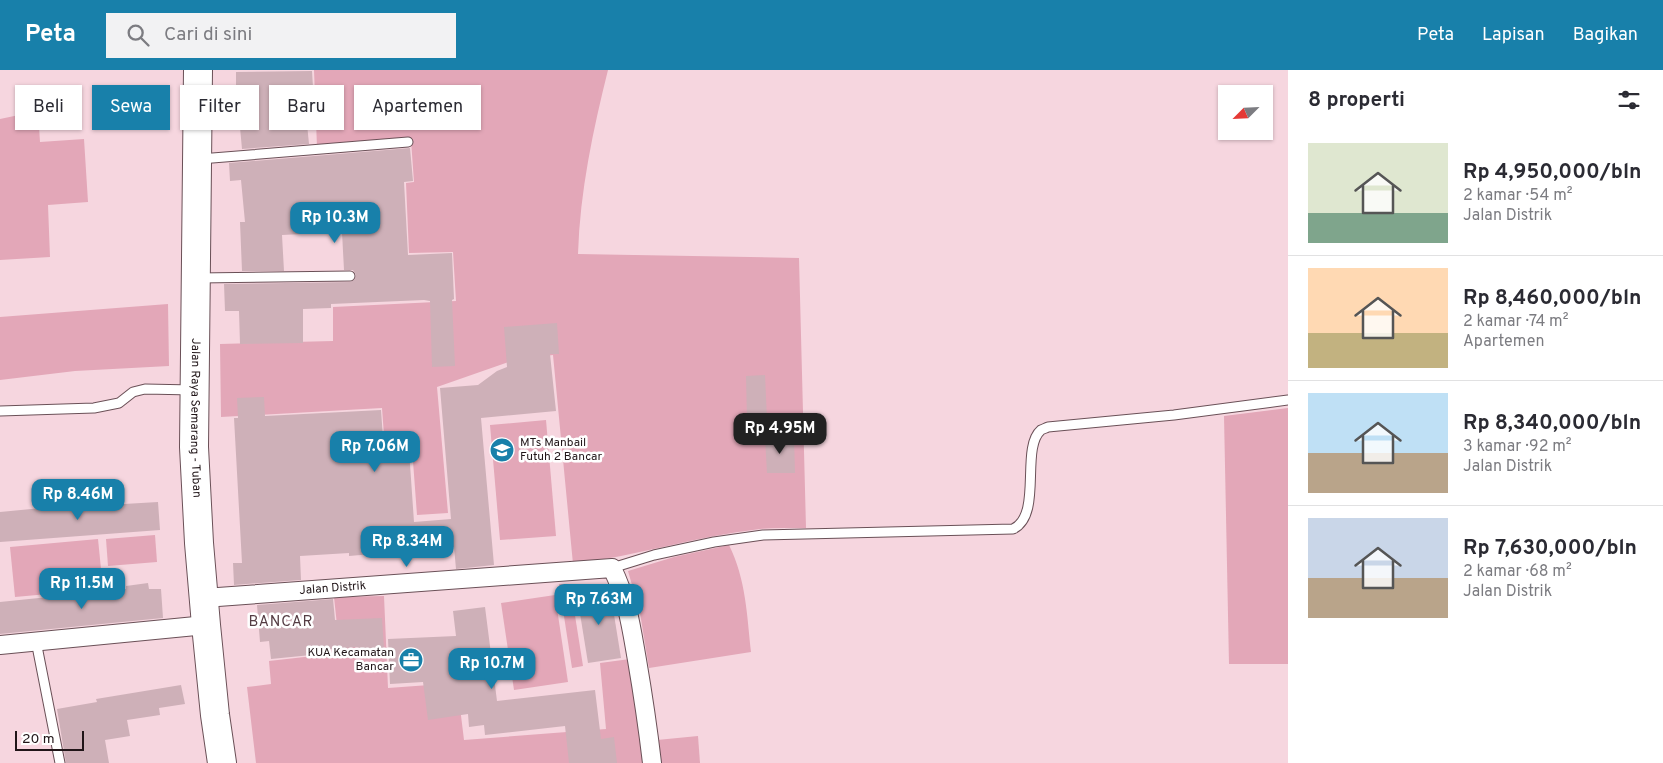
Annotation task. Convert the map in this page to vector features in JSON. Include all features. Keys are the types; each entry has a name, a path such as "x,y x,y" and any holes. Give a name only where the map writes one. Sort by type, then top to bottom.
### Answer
{"highway":[{"name":"Jalan Raya Semarang - Tuban","path":"198,70 194,447 199,543 206,624 222,763"}],"street":[{"name":"Jalan Distrik","path":"204,598 612,568"},
{"path":"612,568 622,589 629,615 646,711 652,763"},
{"path":"0,645 206,624"}],"lane":[{"path":"197,160 408,142"},
{"path":"195,278 350,276"},
{"path":"0,411 94,408 119,403 133,392 145,389 194,390"},
{"path":"612,568 654,555 714,542 764,535 1013,529 1023,521 1028,508 1032,450 1036,437 1041,430 1048,427 1174,415 1288,400"},
{"path":"36,641 60,763"}],"shaded area":[{"path":"314,70 608,70 588,161 581,207 578,254 799,258 806,528 777,528 736,532 573,564 553,355 517,359 437,387 448,513 417,515 412,448 385,449 382,408 221,417 220,344 333,341 333,307 456,301 453,252 409,253 406,183 414,182 411,140 317,147 316,130 344,130 344,85 315,85"},
{"path":"15,116 15,130 39,130 40,142 84,139 88,202 48,205 50,257 0,260 0,119"},
{"path":"168,304 169,366 75,371 0,380 0,317"},
{"path":"1288,408 1288,664 1229,664 1224,416"},
{"path":"546,420 556,536 500,540 490,425"},
{"path":"155,535 157,562 108,566 106,539"},
{"path":"98,539 103,589 15,597 10,547"},
{"path":"729,545 735,558 742,584 751,652 649,668 640,613 628,571 674,557"},
{"path":"559,584 570,584 583,666 572,668"},
{"path":"555,595 568,682 514,690 501,603"},
{"path":"384,596 388,688 457,683 464,740 606,729 600,663 630,659 646,763 256,763 247,687 271,684 269,661 340,653 334,597"},
{"path":"698,736 700,763 659,763 657,740"}],"building":[{"path":"312,71 313,85 269,85 269,130 308,130 309,144 242,149 240,130 259,130 259,85 236,85 236,72"},
{"path":"410,148 413,181 404,182 408,255 452,253 455,366 432,367 430,301 424,300 331,304 331,308 303,309 303,343 240,344 239,311 225,311 224,284 350,282 355,279 356,275 353,270 344,270 342,232 282,235 284,271 242,271 240,222 245,222 241,180 230,181 229,163"},
{"path":"557,323 559,354 550,354 556,411 481,418 494,565 456,569 454,547 349,556 349,553 300,556 301,580 234,585 233,563 242,563 234,418 238,418 237,398 264,397 265,416 381,410 384,452 409,450 414,522 451,519 440,388 478,385 497,371 507,367 504,327"},
{"path":"765,375 767,419 747,420 746,376"},
{"path":"765,437 794,437 795,473 767,473"},
{"path":"158,502 160,530 0,542 0,512 73,505 73,507"},
{"path":"148,583 149,589 161,589 163,618 0,634 0,602 126,589 126,586"},
{"path":"610,590 621,658 588,663 577,595"},
{"path":"333,599 335,620 382,618 384,649 358,651 358,647 310,651 311,655 271,659 269,641 260,642 257,605"},
{"path":"485,607 497,701 595,690 601,739 614,737 617,763 569,763 565,726 485,735 484,725 469,727 468,714 428,720 423,682 390,684 388,639 456,636 453,611"},
{"path":"181,685 185,704 159,708 160,715 127,720 130,736 105,740 109,763 66,763 57,709 97,702 96,699"}],"place":[{"name":"MTs Manbail Futuh 2 Bancar","path":"502,450"},
{"name":"KUA Kecamatan Bancar","path":"411,660"}],"district":[{"name":"BANCAR","path":"281,622"}]}
